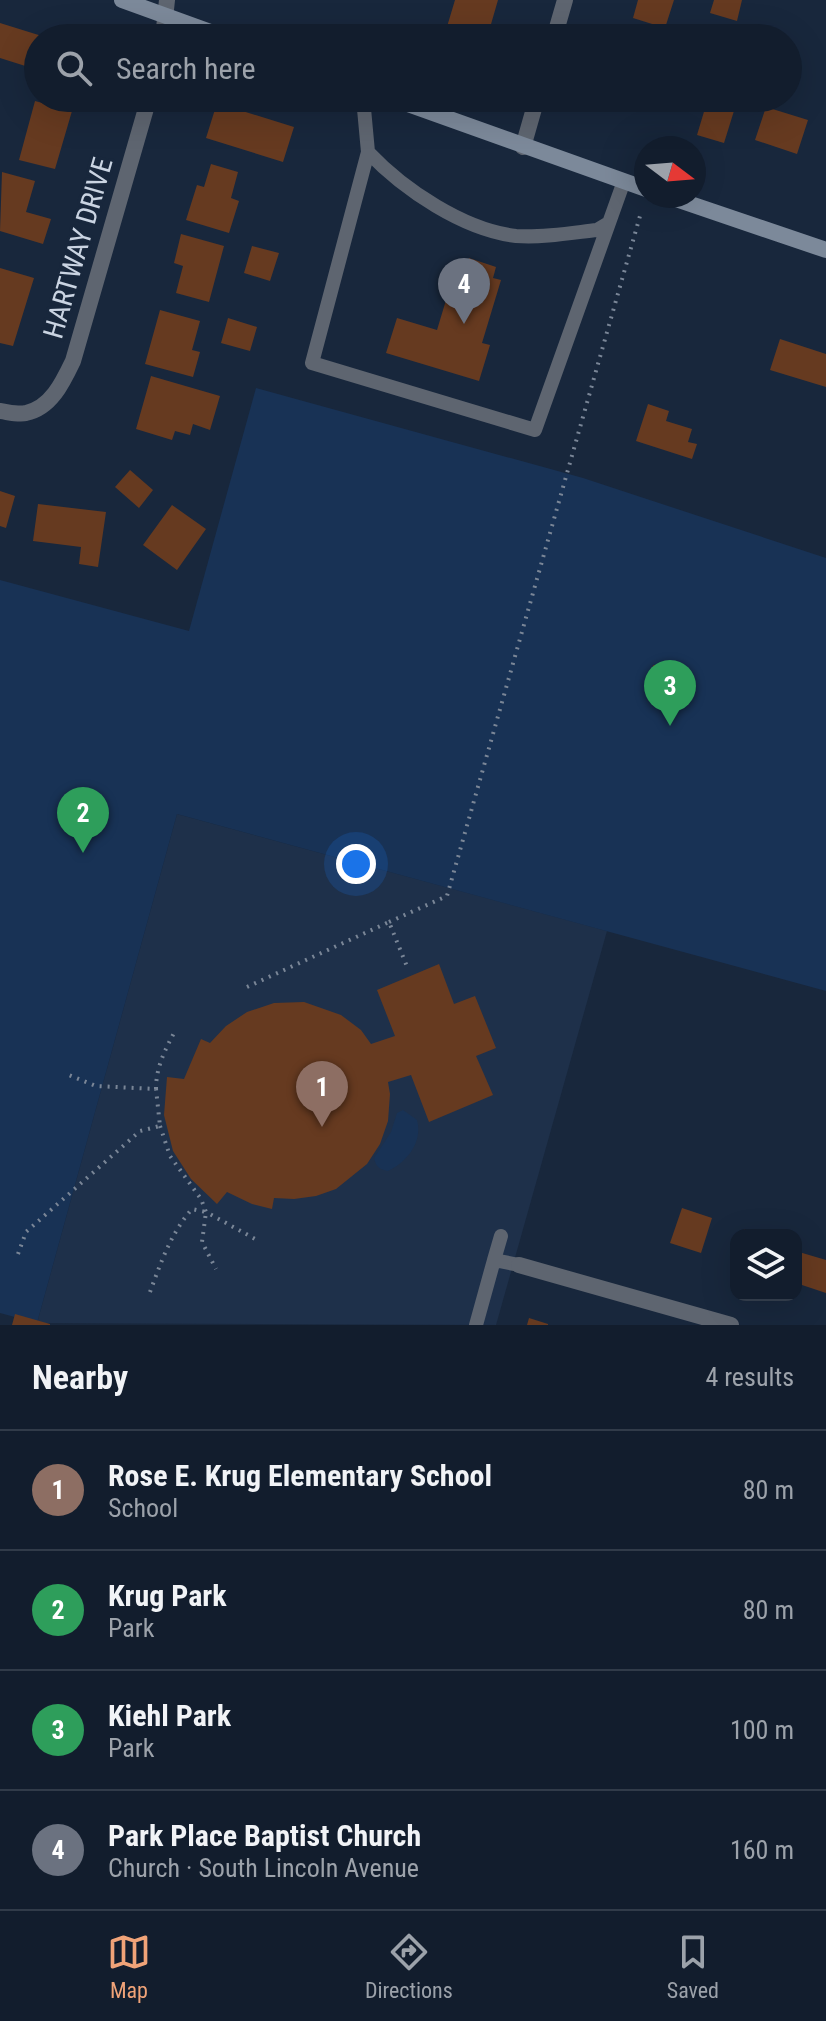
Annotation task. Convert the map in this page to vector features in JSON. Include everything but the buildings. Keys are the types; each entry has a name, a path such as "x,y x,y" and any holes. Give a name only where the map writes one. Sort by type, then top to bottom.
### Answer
{"street":[{"path":"122,0 166,8 199,24"},
{"path":"558,24 565,0"},
{"name":"HARTWAY DRIVE","path":"0,411 25,414 44,405 60,387 73,361 145,112"},
{"path":"429,112 634,185"},
{"path":"523,147 533,112"},
{"path":"702,208 826,250"},
{"path":"519,1265 731,1325"}],"lane":[{"path":"364,112 368,152 312,363 535,430 624,181"},
{"path":"368,152 392,177 489,232 520,236 597,230 607,224"},
{"path":"476,1325 501,1236"},
{"path":"494,1260 519,1265"}],"path":[{"path":"247,987 447,896 640,216"},
{"path":"389,922 408,969"},
{"path":"175,1031 156,1076 160,1126 170,1156 201,1199 206,1212 202,1242 216,1269"},
{"path":"69,1075 96,1086 156,1089"},
{"path":"18,1254 26,1232 140,1131 160,1126"},
{"path":"150,1292 163,1254 178,1225 192,1209 206,1212 257,1240"}],"shaded area":[{"path":"256,388 583,478 826,558 826,991 177,814 37,1323 0,1313 0,580 189,631"},
{"path":"177,814 607,931 496,1325 37,1323"},
{"path":"403,1110 417,1120 418,1136 412,1150 388,1171 377,1166 374,1158 391,1132 397,1113"}],"place":[{"name":"Park Place Baptist Church","path":"464,324"},
{"name":"Kiehl Park","path":"670,726"},
{"name":"Krug Park","path":"83,853"},
{"name":"Rose E. Krug Elementary School","path":"322,1127"}]}
